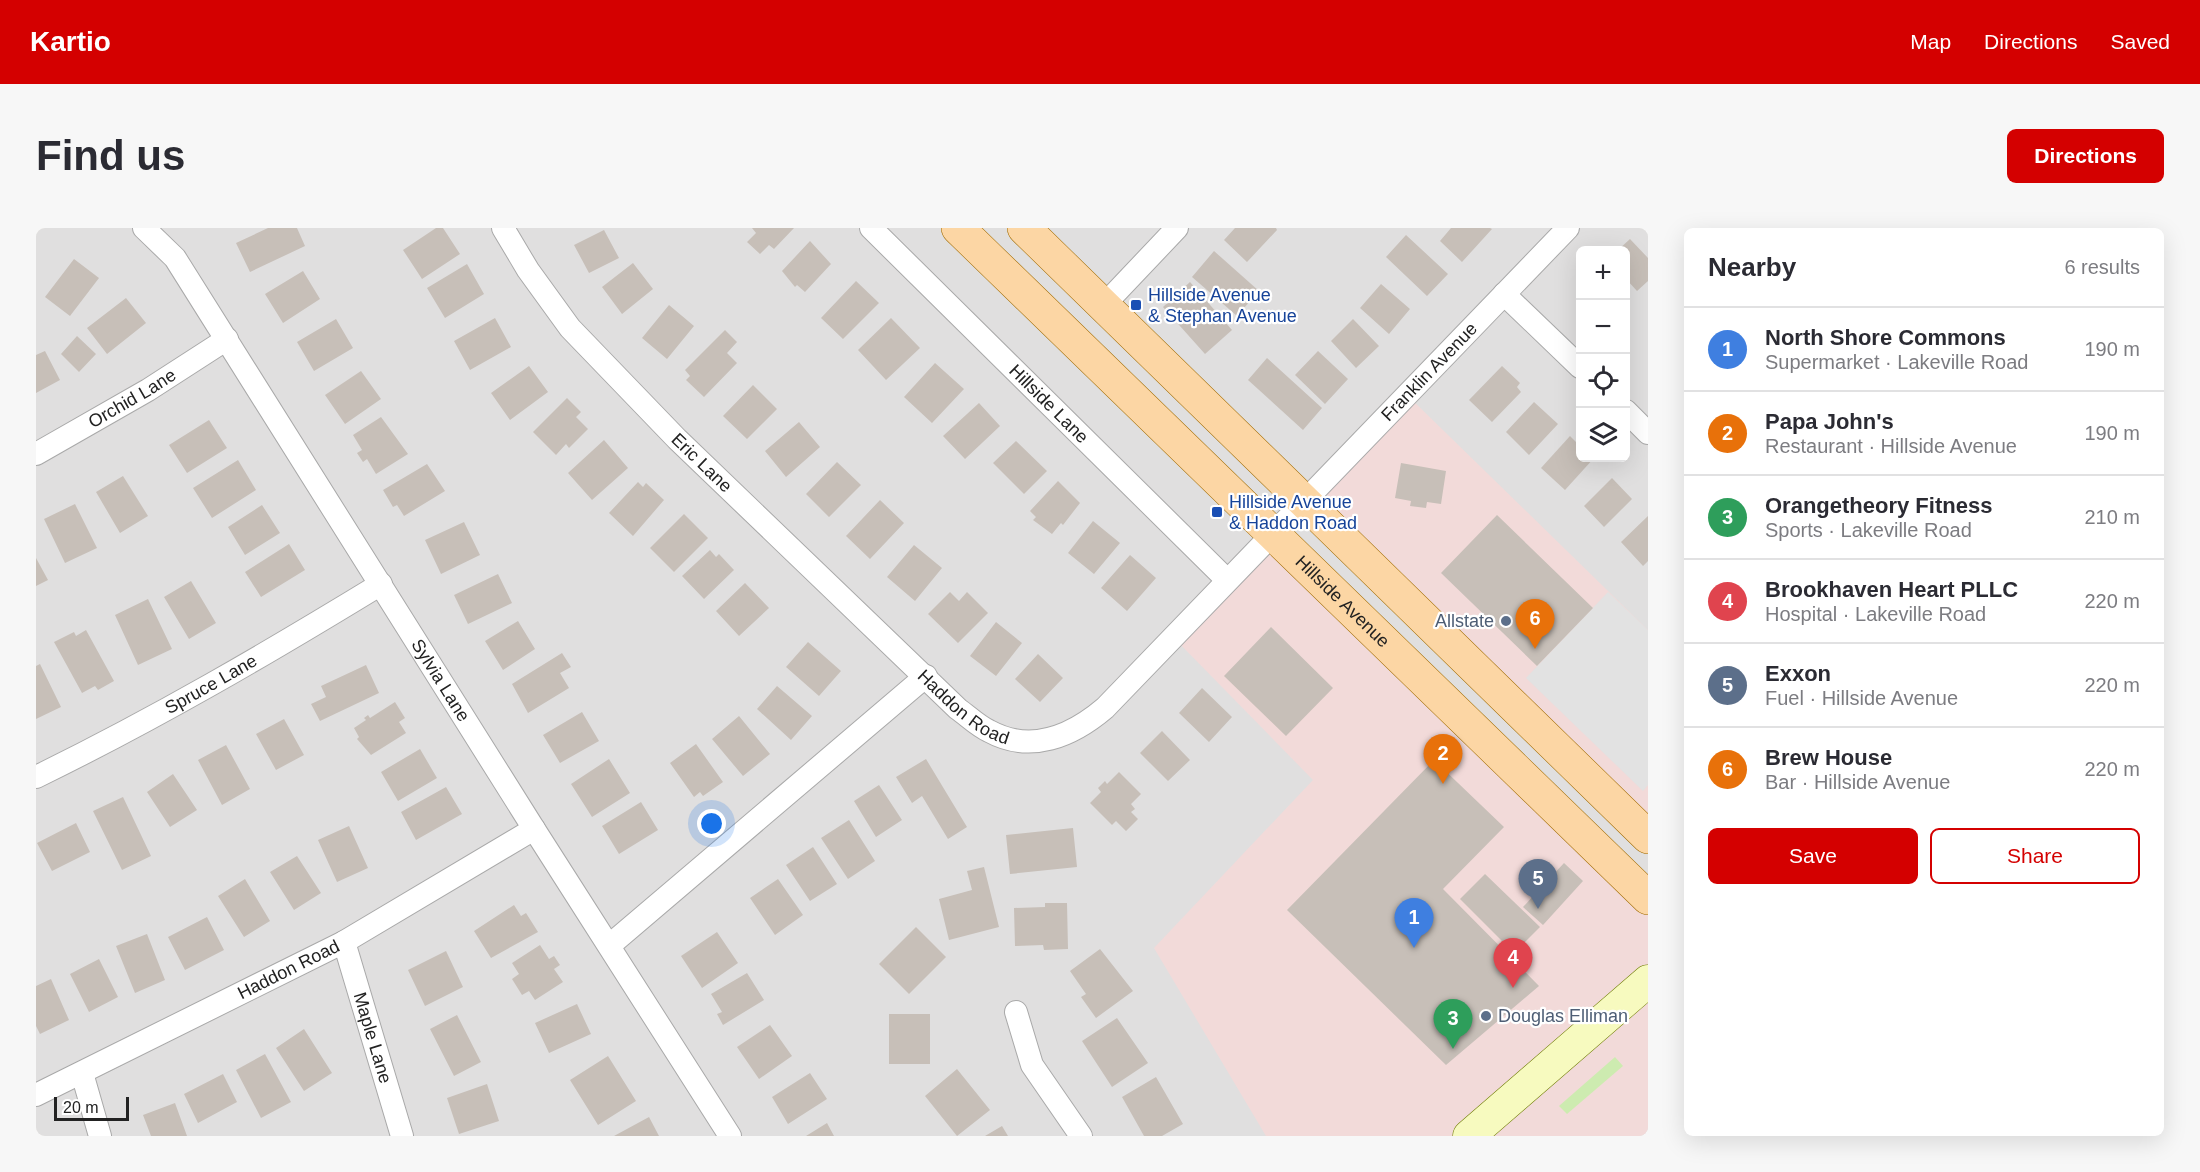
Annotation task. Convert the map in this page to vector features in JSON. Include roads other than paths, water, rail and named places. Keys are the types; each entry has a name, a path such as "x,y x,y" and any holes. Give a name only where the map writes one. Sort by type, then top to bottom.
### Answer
{"main road":[{"name":"Hillside Avenue","path":"958,228 1288,516 1648,837"},
{"name":"Hillside Avenue","path":"1024,228 1104,305 1288,516 1648,898"},
{"path":"1469,1136 1648,981"}],"street":[{"name":"Sylvia Lane","path":"144,228 175,258 730,1136"},
{"name":"Eric Lane","path":"503,228 528,270 570,328 677,439 926,676"},
{"name":"Hillside Lane","path":"871,228 1227,580"},
{"path":"1104,305 1177,228"},
{"name":"Franklin Avenue","path":"1288,516 1568,228"},
{"path":"1504,294 1576,363"},
{"name":"Orchid Lane","path":"36,454 148,390 227,339"},
{"path":"1630,415 1648,432"},
{"name":"Haddon Road","path":"610,945 926,676 958,709 990,732 1021,741 1040,742 1062,737 1084,726 1105,708 1288,516"},
{"name":"Spruce Lane","path":"36,777 125,733 266,654 381,584"},
{"name":"Haddon Road","path":"36,1095 344,942 534,829"},
{"name":"Maple Lane","path":"344,942 402,1136"},
{"path":"1016,1012 1032,1065 1081,1136"},
{"path":"82,1073 100,1136"}],"place":[{"name":"Hillside Avenue & Stephan Avenue","path":"1136,305"},
{"name":"Hillside Avenue & Haddon Road","path":"1217,512"},
{"name":"Allstate","path":"1506,621"},
{"name":"Brew House","path":"1535,649"},
{"name":"Papa John's","path":"1443,784"},
{"name":"Exxon","path":"1538,909"},
{"name":"North Shore Commons","path":"1414,948"},
{"name":"Brookhaven Heart PLLC","path":"1513,988"},
{"name":"Douglas Elliman","path":"1486,1016"},
{"name":"Orangetheory Fitness","path":"1453,1049"}]}
